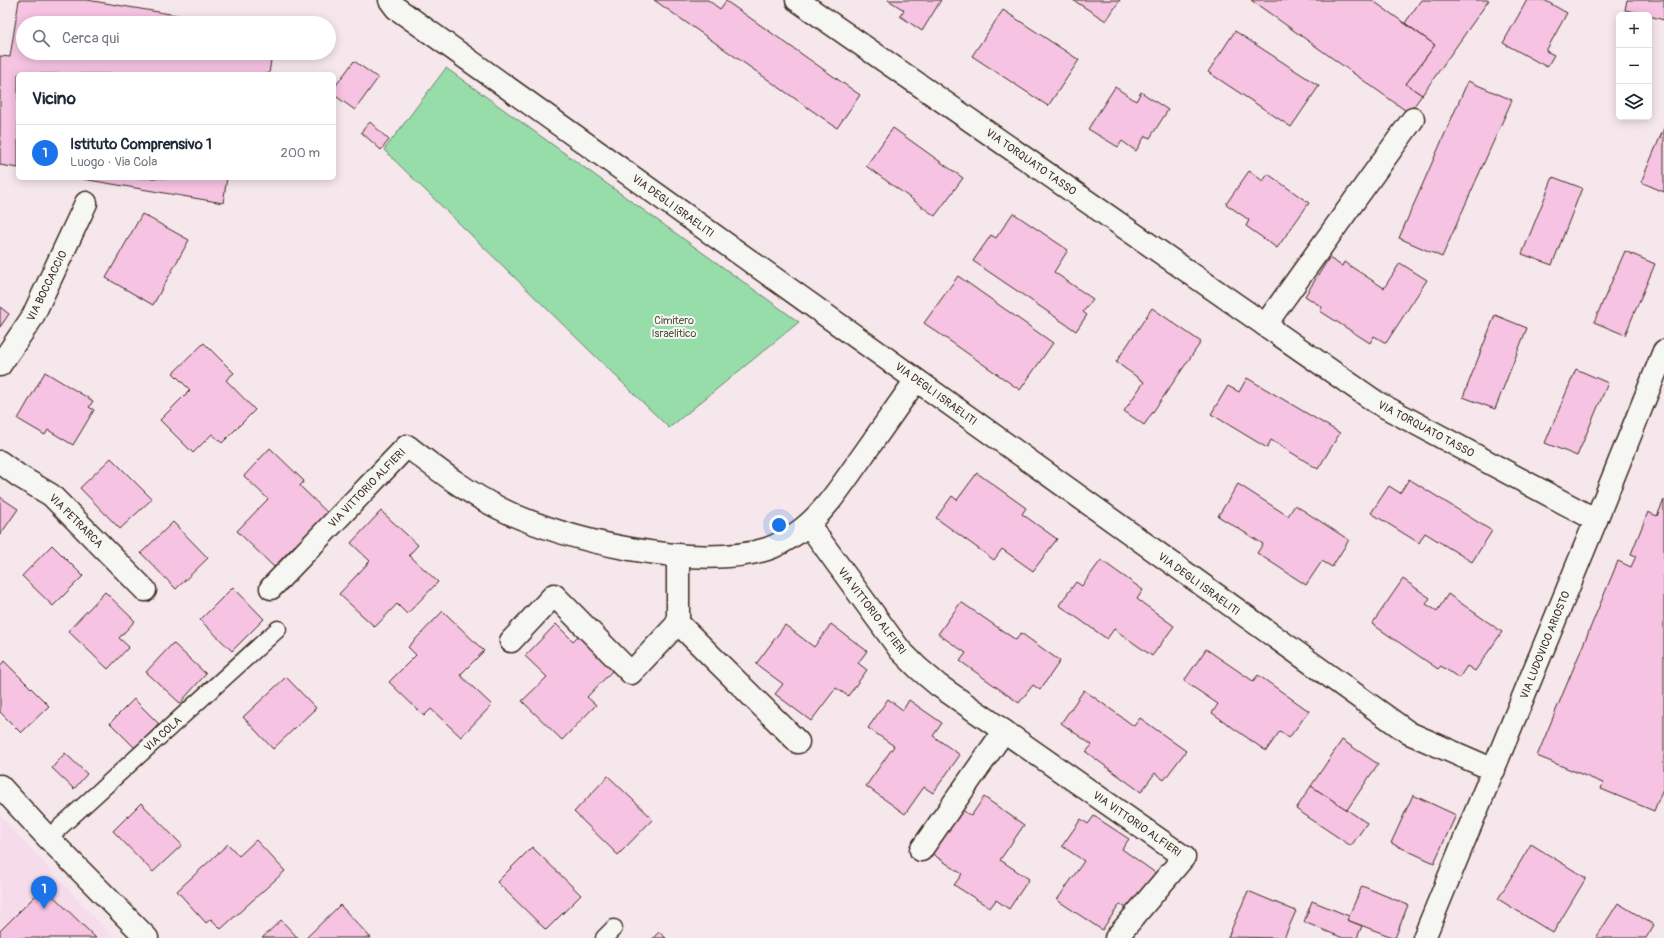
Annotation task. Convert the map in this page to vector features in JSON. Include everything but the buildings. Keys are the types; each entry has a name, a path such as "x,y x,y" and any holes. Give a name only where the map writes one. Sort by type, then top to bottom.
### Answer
{"street":[{"name":"VIA TORQUATO TASSO","path":"797,0 1376,402 1596,520"},
{"name":"VIA DEGLI ISRAELITI","path":"396,3 1408,734 1494,770"},
{"path":"1264,325 1413,119"},
{"name":"VIA BOCCACCIO","path":"0,365 32,318 86,203"},
{"name":"VIA LUDOVICO ARIOSTO","path":"1424,938 1494,770 1664,351"},
{"name":"VIA VITTORIO ALFIERI","path":"271,588 406,446 435,468 477,496 499,508 522,519 594,541 627,548 693,556 733,555 768,549 796,534 808,525 837,492 916,380"},
{"name":"VIA PETRARCA","path":"0,462 19,476 51,495 145,590"},
{"name":"VIA VITTORIO ALFIERI","path":"808,525 900,650 938,685 1184,857 1116,938"},
{"path":"511,641 554,595 631,673 678,623 678,555"},
{"path":"678,623 798,742"},
{"path":"921,850 1004,731"},
{"path":"0,786 48,838 147,938"}],"lane":[{"name":"VIA COLA","path":"48,838 278,629"}],"shaded area":[{"path":"0,815 113,938 0,938"}],"green space":[{"name":"Cimitero Israelitico","path":"446,68 799,322 669,428 384,150"}],"place":[{"name":"Istituto Comprensivo 1","path":"44,909"}]}
